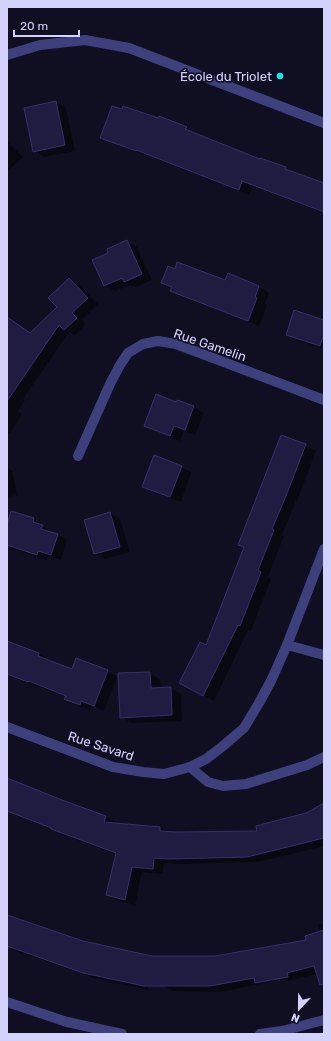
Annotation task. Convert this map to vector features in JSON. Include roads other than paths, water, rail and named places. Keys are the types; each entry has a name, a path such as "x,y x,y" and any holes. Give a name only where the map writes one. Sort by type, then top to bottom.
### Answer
{"street":[{"path":"7,55 40,45 85,40 129,48 324,123"},
{"name":"Rue Gamelin","path":"78,456 120,365 128,353 143,344 158,341 176,344 324,400"},
{"name":"Rue Savard","path":"7,727 113,766 143,772 164,774 190,767 206,759 224,746 244,728 259,703 271,681 287,645 324,549"},
{"path":"287,645 324,655"},
{"path":"190,767 208,782 223,786 246,784 307,765 324,758"},
{"path":"7,1002 67,1022 122,1034"},
{"path":"260,1034 324,1020"}],"place":[{"name":"École du Triolet","path":"280,76"}]}
